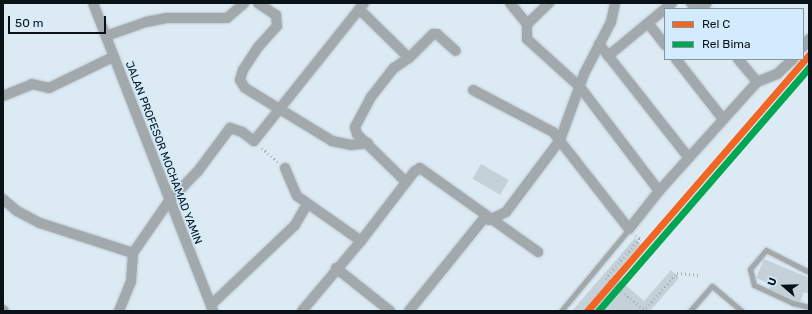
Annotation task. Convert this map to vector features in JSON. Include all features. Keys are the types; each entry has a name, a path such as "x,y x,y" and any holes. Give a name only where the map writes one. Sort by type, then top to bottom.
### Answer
{"street":[{"name":"JALAN PROFESOR MOCHAMAD YAMIN","path":"93,3 212,308"},
{"path":"106,36 146,22 167,18 227,18 244,3"},
{"path":"258,3 276,15 277,26 258,47 240,80 245,88 257,97 278,107 332,141 351,145 368,143"},
{"path":"510,3 527,24 527,38 580,87 659,191"},
{"path":"527,24 549,3"},
{"path":"409,311 487,218 506,212 560,140 580,87 599,44 611,22 615,3"},
{"path":"119,311 131,282 133,253 169,201 198,171 230,128 242,132 254,141 278,107 361,6 409,58"},
{"path":"608,56 664,10"},
{"path":"648,23 664,44"},
{"path":"406,182 355,130 359,116 394,68 409,58 433,34 437,34 456,51"},
{"path":"599,44 689,158"},
{"path":"3,96 32,84 49,88 113,57"},
{"path":"677,60 723,119"},
{"path":"739,60 757,82"},
{"path":"472,90 553,132 629,229 659,191 757,82 776,74 792,60"},
{"path":"285,168 293,191 307,204 361,241"},
{"path":"302,311 336,268 361,241 406,182 420,168 487,218 538,252"},
{"path":"3,199 17,211 40,223 133,253"},
{"path":"212,308 290,231 307,204"},
{"path":"336,268 390,311"}],"lane":[{"path":"561,311 629,229"},
{"path":"809,272 766,250 750,269 754,285 793,303 809,307"},
{"path":"690,311 712,286 742,311"}],"path":[{"path":"254,141 285,168"},
{"path":"640,239 606,278 643,311 676,272 700,274"}],"building":[{"path":"481,164 509,180 500,195 472,179"},
{"path":"635,238 641,244 614,275 644,301 671,270 679,278 650,311 572,311"},
{"path":"764,259 809,278 809,294 804,292 800,302 769,289 771,284 756,278"}],"rail line":[{"name":"C","path":"587,311 809,55"},
{"name":"Bima","path":"598,311 809,67"}]}
